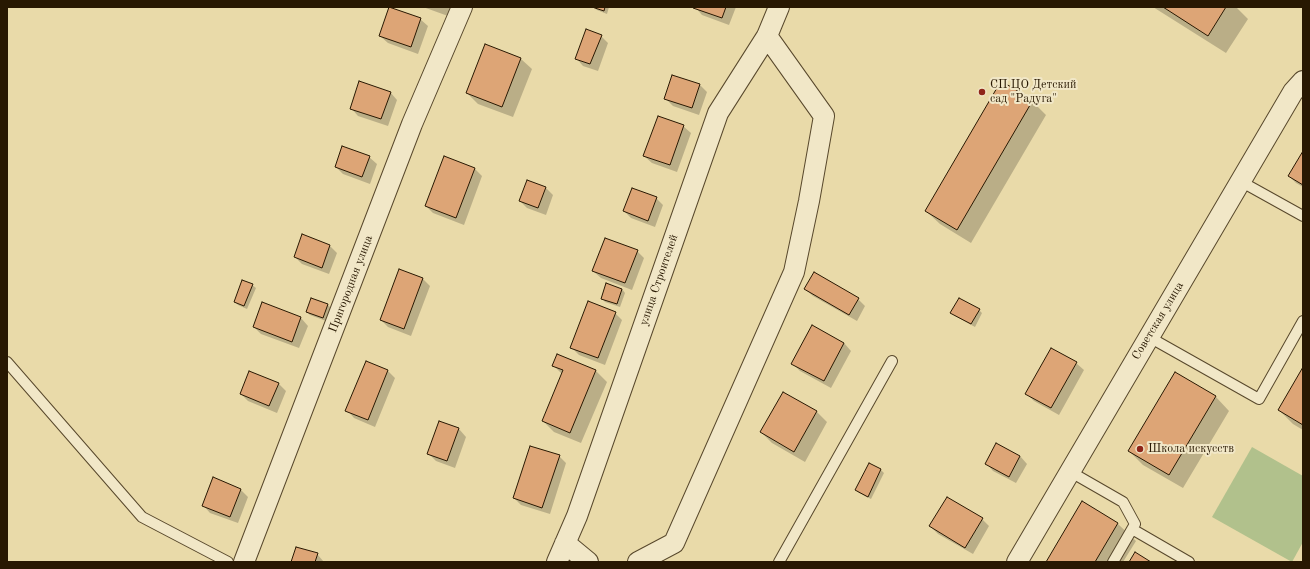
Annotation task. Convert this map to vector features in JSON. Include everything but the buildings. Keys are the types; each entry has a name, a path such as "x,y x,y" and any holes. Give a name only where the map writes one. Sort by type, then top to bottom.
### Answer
{"street":[{"name":"Пригородная улица","path":"244,562 412,124 462,7"},
{"name":"улица Строителей","path":"557,562 579,508 718,113 767,36 779,7"},
{"path":"638,562 674,543 794,272 809,201 824,116 767,36"},
{"name":"Советская улица","path":"1017,562 1240,181 1293,92 1303,81"},
{"path":"565,543 588,562"}],"lane":[{"path":"1240,181 1303,216"},
{"path":"1149,337 1259,399 1303,321"},
{"path":"779,562 892,361"},
{"path":"7,362 142,517 228,562"},
{"path":"1069,471 1123,502 1135,524 1113,562"},
{"path":"1132,529 1189,562"}],"green space":[{"path":"1252,447 1303,476 1303,542 1292,562 1212,517"}],"place":[{"name":"СП ЦО Детский сад \"Радуга\"","path":"982,92"},
{"name":"Школа искусств","path":"1140,449"}]}
